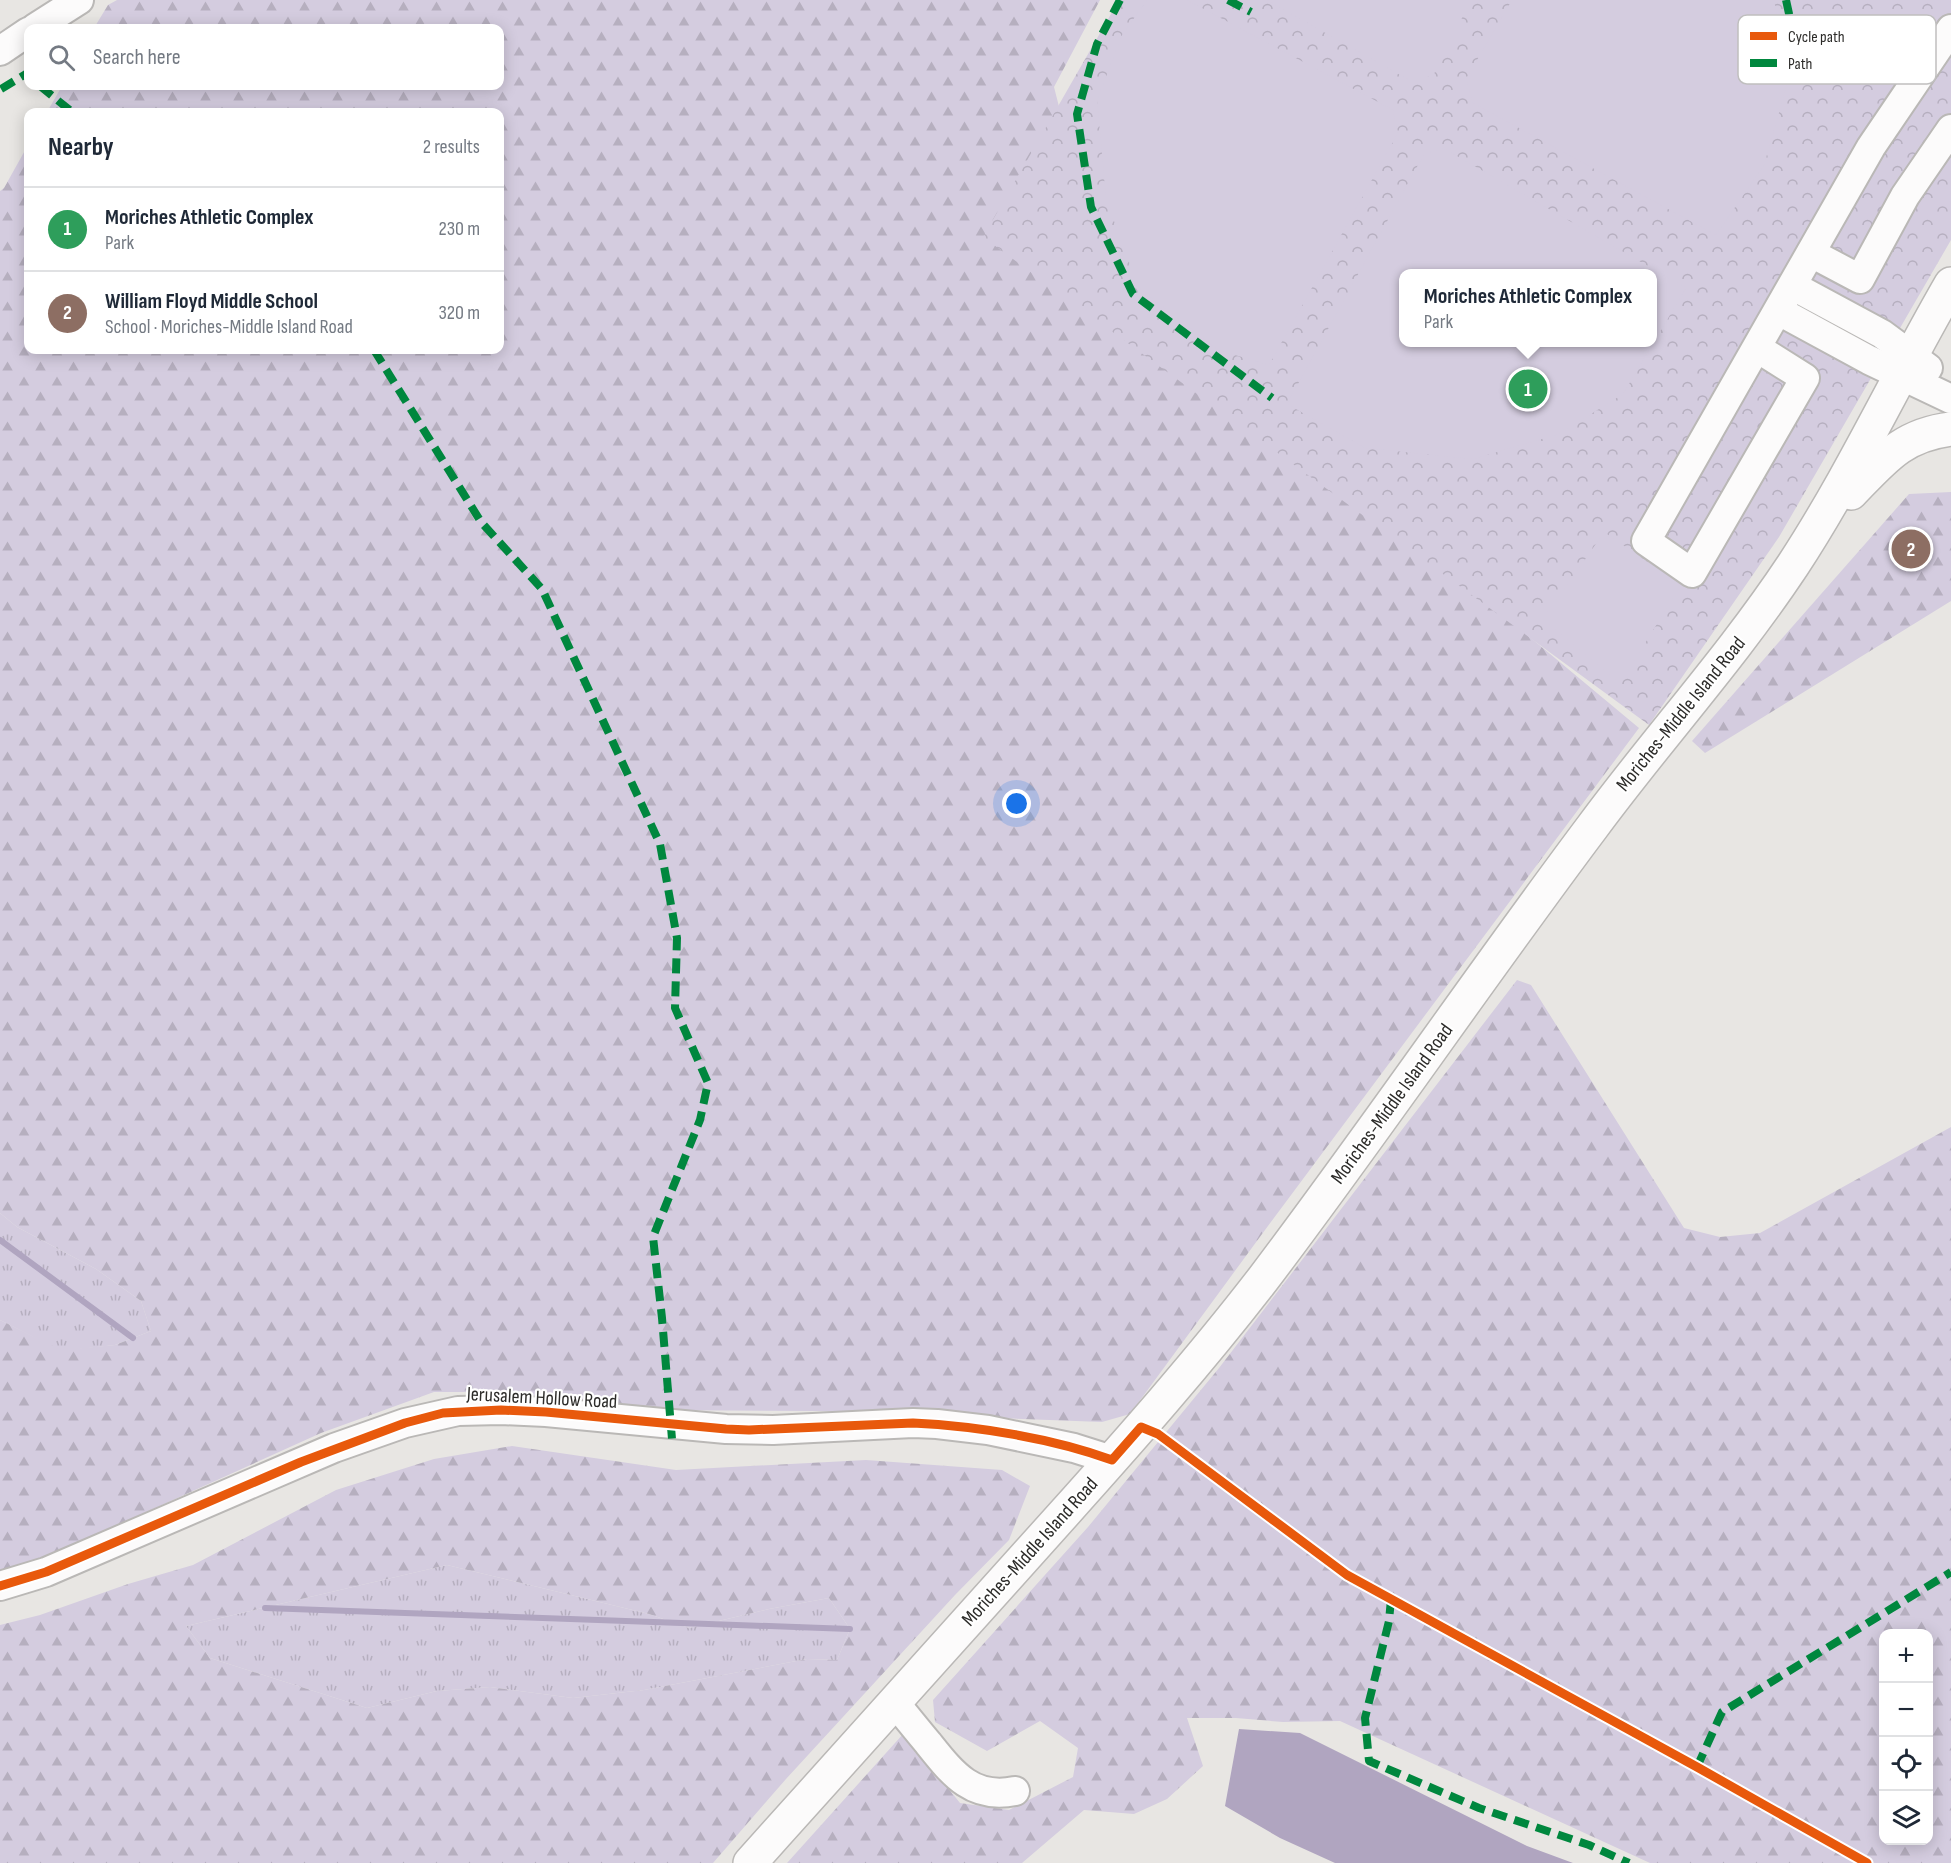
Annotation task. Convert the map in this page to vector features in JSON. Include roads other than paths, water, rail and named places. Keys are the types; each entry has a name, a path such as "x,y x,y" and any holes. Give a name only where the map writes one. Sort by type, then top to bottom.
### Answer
{"main road":[{"name":"Moriches-Middle Island Road","path":"750,1863 1112,1460 1214,1342 1275,1264 1593,825 1751,626 1815,531 1854,464 1951,284"},
{"path":"1815,531 1886,456 1924,434 1951,429"}],"street":[{"path":"40,24 79,0"},
{"path":"1936,51 1951,29"},
{"path":"0,51 24,35"},
{"path":"1757,348 1805,378 1692,573 1646,541 1872,147 1914,84"},
{"path":"1811,253 1860,279 1905,196 1951,129"},
{"path":"1793,286 1882,334 1906,365 1951,399"},
{"path":"1779,311 1869,360 1933,371 1951,381"},
{"name":"Jerusalem Hollow Road","path":"0,1586 46,1572 344,1445 405,1423 458,1411 546,1412 726,1429 936,1424 988,1430 1042,1441 1112,1460"},
{"path":"895,1703 952,1773 982,1791 1001,1794 1015,1791"}],"waterway":[{"path":"0,1240 133,1338"},
{"path":"265,1608 850,1629"}],"place":[{"name":"Moriches Athletic Complex","path":"1528,389"},
{"name":"William Floyd Middle School","path":"1911,549"}]}
